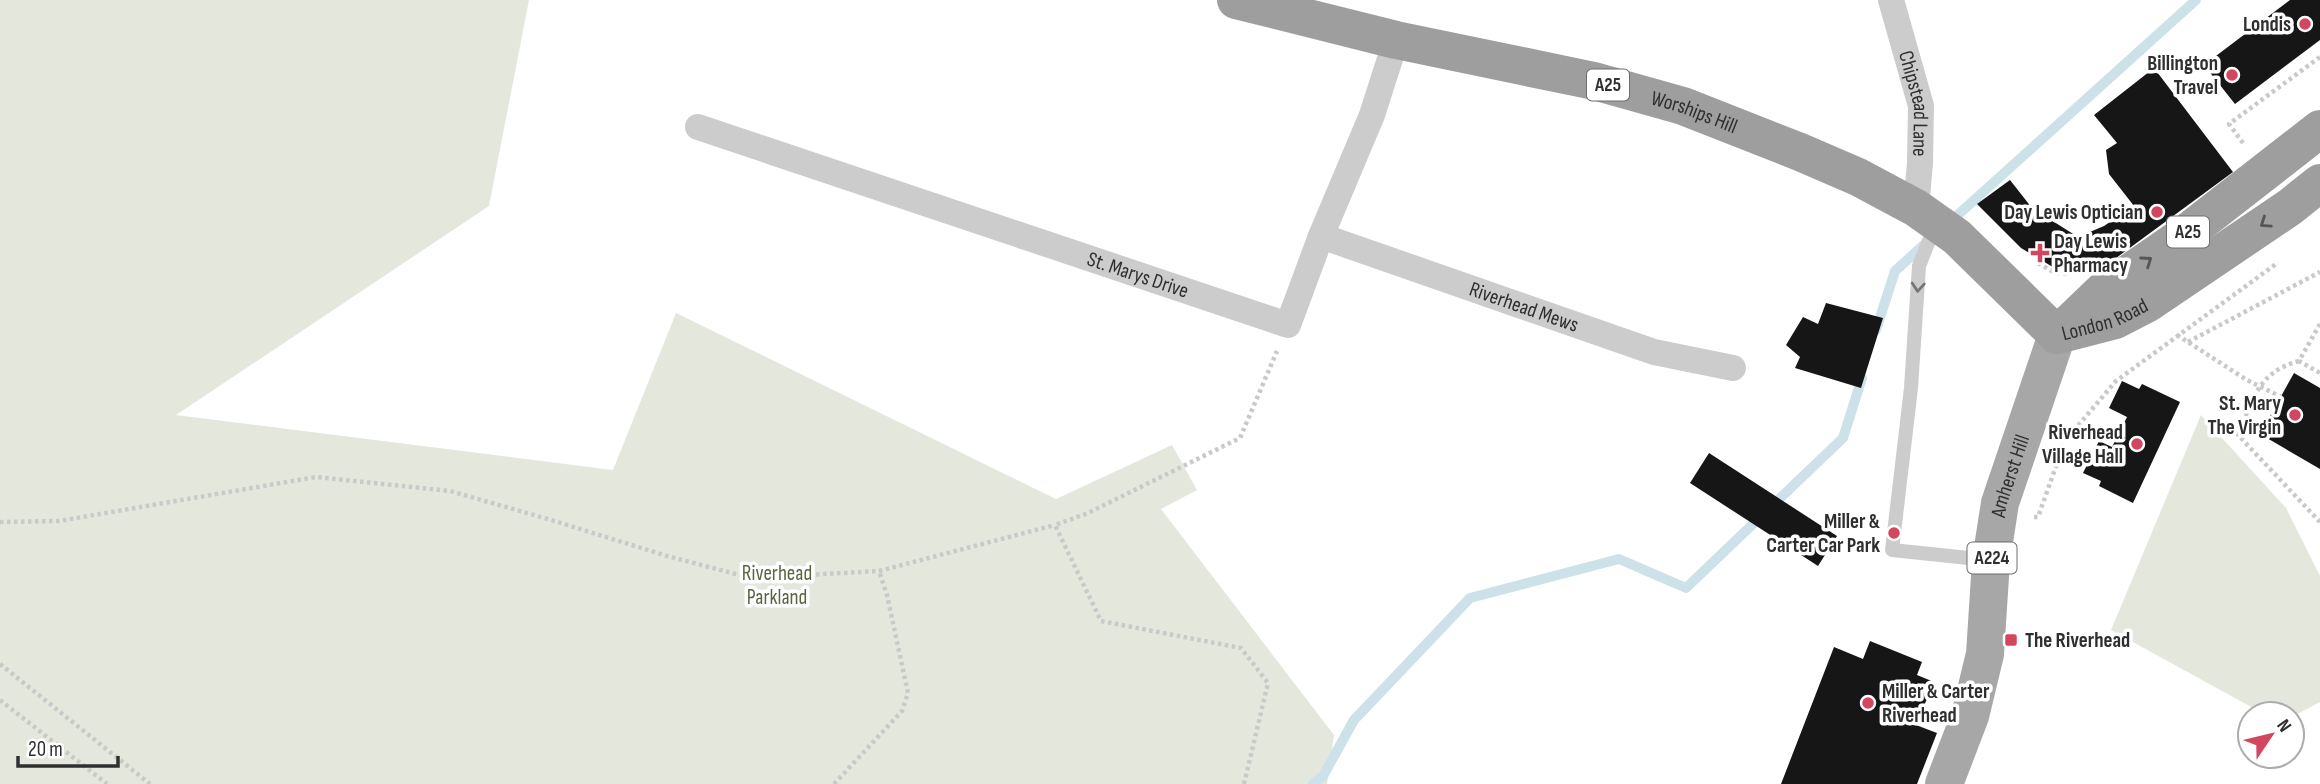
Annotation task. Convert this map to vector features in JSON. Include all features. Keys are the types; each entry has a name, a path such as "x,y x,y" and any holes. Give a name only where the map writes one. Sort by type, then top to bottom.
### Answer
{"highway":[{"name":"Worships Hill","path":"1236,0 1396,40 1594,81 1682,106 1858,177 1926,215 1957,237 2057,335"},
{"name":"London Road","path":"2057,335 2103,291 2180,237 2320,129"},
{"name":"London Road","path":"2057,335 2115,320 2148,303 2320,183"}],"main road":[{"name":"Amherst Hill","path":"1944,784 1970,716 1985,654 1991,561 1998,514 2057,335"}],"street":[{"name":"Chipstead Lane","path":"1891,0 1922,106 1920,163 1926,215"},
{"path":"1288,325 1321,236 1373,115 1396,40"},
{"name":"St. Marys Drive","path":"698,127 1288,325"},
{"name":"Riverhead Mews","path":"1321,236 1654,352 1733,368"}],"lane":[{"path":"1926,215 1919,267 1911,388 1892,550 1991,561"}],"path":[{"path":"2264,172 2229,124 2320,57"},
{"path":"1998,514 2038,517 2065,441 2116,381 2281,261"},
{"path":"2036,262 2055,273 2076,275"},
{"path":"2188,342 2320,272"},
{"path":"2299,361 2320,324"},
{"path":"0,522 59,521 316,477 450,491 667,556 751,578 879,571 1055,525 1088,513 1240,438 1288,325"},
{"path":"2178,335 2281,397"},
{"path":"2320,373 2299,361 2280,366 2259,386 2238,435 2320,523"},
{"path":"1055,525 1101,621 1241,648 1268,683 1244,784"},
{"path":"834,784 902,711 908,693 887,595 879,571"},
{"path":"0,664 150,784"},
{"path":"0,700 107,784"}],"green space":[{"name":"Riverhead Parkland","path":"0,0 529,0 489,206 176,415 613,470 676,313 1056,499 1172,445 1197,490 1161,509 1334,735 1327,784 0,784"},
{"path":"2201,415 2286,508 2320,576 2320,702 2306,710 2306,700 2238,700 2111,630"}],"building":[{"path":"2290,0 2320,0 2320,40 2235,104 2204,65"},
{"path":"2154,68 2233,172 2112,261 2086,272 2056,269 2021,248 1977,204 2010,180 2032,208 2078,237 2104,226 2134,206 2109,174 2106,150 2117,143 2094,115"},
{"path":"1826,303 1883,318 1861,388 1795,368 1800,357 1786,345 1803,317 1818,324"},
{"name":"St. Mary The Virgin","path":"2294,373 2320,388 2320,469 2260,434"},
{"name":"Riverhead Village Hall","path":"2122,381 2139,389 2142,384 2180,402 2133,503 2099,486 2101,481 2083,473 2099,441 2112,447 2127,417 2109,408"},
{"path":"1709,453 1837,536 1818,566 1690,483"},
{"name":"Miller & Carter Riverhead","path":"1870,641 1922,662 1917,675 1934,682 1916,725 1937,733 1917,784 1781,784 1834,647 1863,659"}],"waterway":[{"path":"1951,221 2196,0"},
{"path":"1876,330 1895,271 1926,243"},
{"path":"1313,784 1323,776 1354,720 1470,598 1619,559 1686,588 1843,438 1862,378"}],"place":[{"name":"Londis","path":"2305,24"},
{"name":"Billington Travel","path":"2232,75"},
{"name":"Day Lewis Optician","path":"2157,212"},
{"name":"Day Lewis Pharmacy","path":"2040,253"},
{"name":"St. Mary The Virgin","path":"2295,415"},
{"name":"Riverhead Village Hall","path":"2137,444"},
{"name":"Miller & Carter Car Park","path":"1894,533"},
{"name":"The Riverhead","path":"2011,640"},
{"name":"Miller & Carter Riverhead","path":"1868,703"}]}
